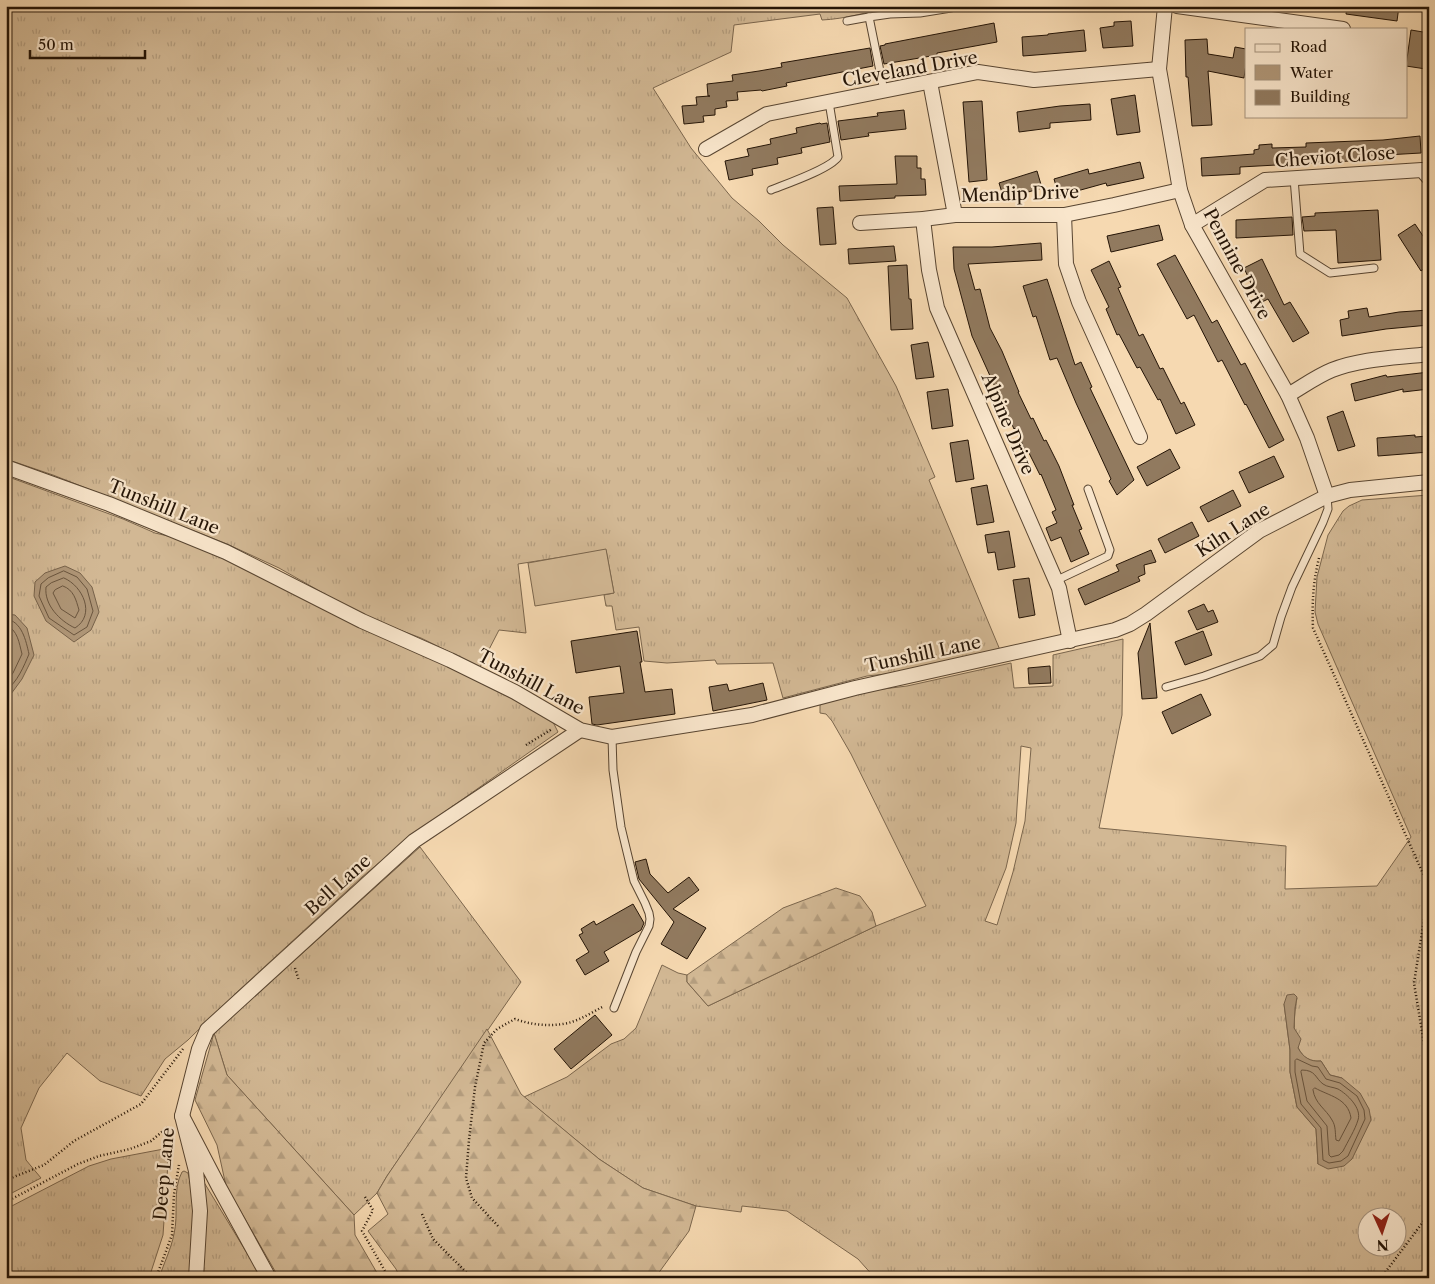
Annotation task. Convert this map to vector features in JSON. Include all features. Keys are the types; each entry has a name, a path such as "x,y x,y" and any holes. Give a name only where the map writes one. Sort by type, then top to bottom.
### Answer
{"street":[{"name":"Pennine Drive","path":"1165,6 1159,69 1180,190 1192,225 1288,395 1307,438 1327,496"},
{"path":"1177,6 1336,28"},
{"name":"Cleveland Drive","path":"706,148 767,114 978,72 1034,80 1159,69"},
{"path":"930,82 955,215"},
{"name":"Cheviot Close","path":"1192,225 1265,180 1422,170 1429,178"},
{"name":"Mendip Drive","path":"860,223 955,215 1064,215 1180,190"},
{"path":"1064,215 1066,264 1078,302 1140,437"},
{"name":"Alpine Drive","path":"923,219 929,270 937,308 1058,588 1070,641"},
{"path":"1288,395 1330,371 1344,366 1358,362 1429,354"},
{"name":"Tunshill Lane","path":"6,467 109,504 226,552 362,621 450,660 507,688 580,730 612,737 752,715 855,688 1070,641"},
{"name":"Kiln Lane","path":"1070,641 1115,630 1130,624 1259,532 1327,496 1350,490 1429,482"},
{"name":"Bell Lane","path":"182,1116 199,1049 208,1030 414,841 580,730"},
{"path":"182,1116 196,1171 200,1211 196,1278"},
{"path":"182,1116 270,1278"}],"lane":[{"path":"847,21 890,14 920,13 951,8"},
{"path":"869,17 884,91"},
{"path":"771,190 835,161 838,156 829,102"},
{"path":"1294,178 1300,254 1330,273 1374,268"},
{"path":"1055,581 1108,556 1110,550 1088,489"},
{"path":"1166,687 1260,656 1273,645 1292,587 1328,509 1327,496"},
{"path":"612,737 613,770 621,828 634,881 645,903 650,919 649,926 636,952 615,1004"}],"path":[{"path":"1321,552 1313,587 1313,628 1429,887 1414,983 1429,1074"},
{"path":"526,745 564,721"},
{"path":"498,1226 472,1198 466,1178 475,1087 484,1043 497,1029 515,1019 532,1025 570,1023 615,1004"},
{"path":"6,1180 44,1165 74,1141 141,1104 182,1050 203,1040"},
{"name":"Deep Lane","path":"6,1202 78,1164 151,1141 182,1116"},
{"name":"Deep Lane","path":"156,1278 172,1235 174,1194 180,1159"},
{"path":"365,1197 373,1210 362,1231 389,1278"},
{"path":"422,1214 433,1239 472,1278"},
{"path":"1381,1278 1429,1214"}],"green space":[{"path":"6,6 933,6 889,8 848,17 822,20 820,14 734,25 731,52 653,88 691,148 732,198 783,245 847,298 896,386 935,477 929,480 1000,650 886,674 867,676 783,698 773,663 717,664 715,660 667,663 644,661 639,627 616,630 612,606 606,606 604,595 614,593 606,550 518,564 526,633 499,630 480,667 421,638 360,614 279,568 227,544 53,475 6,459"},
{"path":"6,476 123,519 155,533 185,540 436,660 525,705 553,722 558,732 416,832 362,877 188,1040 165,1059 141,1096 100,1081 67,1053 39,1088 21,1128 26,1160 41,1178 6,1196"},
{"path":"1429,495 1429,1278 875,1278 858,1259 787,1211 742,1206 741,1212 696,1206 643,1188 599,1159 524,1097 567,1077 611,1044 624,1039 636,1028 662,965 687,975 687,982 708,1006 876,926 926,906 851,754 832,721 826,714 820,713 820,703 867,691 907,686 1011,663 1014,688 1053,686 1053,655 1123,639 1122,715 1099,828 1286,846 1285,889 1377,886 1411,837 1318,624 1315,612 1317,577 1328,535 1343,511 1362,500","holes":["1021,746 1031,748 1025,821 1013,872 997,925 985,921 1006,868 1016,823","1297,998 1294,1027 1298,1048 1303,1056 1311,1060 1321,1061 1330,1075 1342,1078 1318,1164 1316,1129 1297,1107 1290,1072 1290,1050 1284,1004"]},
{"path":"606,549 614,593 535,606 528,563"},
{"path":"420,847 521,982 377,1193 354,1215 227,1075 214,1033"},
{"path":"836,888 860,896 872,912 876,926 708,1006 687,982 687,975 783,908"},
{"path":"487,1029 521,1094 599,1159 643,1188 696,1206 689,1231 655,1278 400,1278 396,1269 368,1231 388,1214 377,1193 387,1176"},
{"path":"214,1033 227,1075 354,1215 355,1235 380,1278 279,1278 226,1186 217,1145 195,1100"},
{"path":"169,1148 163,1235 149,1278 6,1278 6,1209 89,1166 111,1159"},
{"path":"184,1171 188,1173 192,1199 193,1225 190,1278 159,1278 173,1240 177,1186"},
{"path":"202,1179 262,1278 200,1278"}],"water":[{"path":"65,566 80,573 92,587 99,612 91,630 74,642 46,621 34,596 35,582 45,573"},
{"path":"6,614 15,615 27,628 34,655 22,679 11,694 6,694"},
{"path":"1294,994 1297,997 1294,1028 1301,1039 1298,1048 1310,1060 1321,1061 1330,1075 1342,1078 1360,1093 1369,1109 1371,1120 1352,1159 1344,1166 1328,1169 1318,1164 1316,1129 1297,1107 1290,1072 1290,1050 1284,1004 1287,995"}],"building":[{"path":"1347,6 1399,6 1397,21 1346,14"},
{"path":"1131,21 1133,46 1103,48 1100,28 1114,26 1114,22"},
{"path":"994,23 997,42 884,64 880,46 885,44"},
{"path":"1084,30 1086,51 1023,56 1022,37"},
{"path":"1411,30 1429,33 1426,69 1408,66"},
{"path":"1207,39 1208,54 1233,58 1235,47 1245,49 1244,78 1208,71 1212,125 1192,126 1188,77 1186,77 1185,40"},
{"path":"870,48 873,66 786,83 787,86 762,91 737,92 738,100 726,101 727,107 715,109 715,115 703,116 704,122 684,124 682,106 697,105 696,97 710,96 708,96 707,84 733,81 732,75 782,67 781,63"},
{"path":"1135,95 1140,132 1117,135 1111,99"},
{"path":"982,101 987,180 969,182 963,102"},
{"path":"1090,104 1091,120 1050,123 1050,128 1019,132 1017,112"},
{"path":"904,110 906,129 868,133 869,136 841,140 838,121 878,116 877,113"},
{"path":"827,123 830,142 801,148 802,153 777,158 778,164 752,169 753,175 729,180 725,161 749,156 747,149 771,144 770,139 797,133 796,128"},
{"path":"1420,136 1421,153 1368,156 1368,160 1240,167 1240,174 1202,176 1201,158 1254,154 1254,150 1259,149 1259,145 1272,144 1272,148 1306,147 1306,143 1383,140"},
{"path":"895,156 917,156 917,168 921,168 921,179 925,179 926,195 840,201 839,186 897,184"},
{"path":"1140,162 1144,178 1107,186 1106,183 1059,196 1054,179 1088,169 1089,174"},
{"path":"1037,171 1042,188 1004,199 999,183"},
{"path":"833,207 836,244 820,245 817,208"},
{"path":"1378,210 1381,260 1338,263 1336,230 1304,231 1302,217 1315,216 1315,213"},
{"path":"1292,217 1293,235 1236,238 1236,220"},
{"path":"1415,224 1429,245 1429,265 1421,271 1398,235"},
{"path":"1159,225 1163,240 1111,252 1107,236"},
{"path":"1041,243 1042,260 968,264 975,290 980,289 990,328 1002,351 1018,392 1031,419 1033,418 1059,466 1074,505 1072,505 1082,529 1079,530 1089,554 1071,562 1061,537 1051,541 1046,528 1057,523 1052,512 1056,510 1041,474 1028,451 1026,452 1014,429 972,336 954,269 953,247 992,247"},
{"path":"894,246 896,261 849,264 848,249"},
{"path":"1175,255 1212,323 1217,320 1241,365 1245,363 1284,440 1269,448 1222,360 1218,362 1194,315 1187,319 1157,264"},
{"path":"1262,259 1284,305 1290,302 1309,333 1293,342 1268,299 1260,303 1244,268"},
{"path":"1109,261 1121,287 1118,288 1139,336 1143,334 1160,369 1163,368 1181,404 1184,402 1195,425 1176,434 1160,399 1158,400 1140,367 1137,368 1119,334 1117,335 1106,309 1109,307 1091,270"},
{"path":"907,265 913,329 891,330 888,266"},
{"path":"1047,279 1075,365 1081,362 1092,387 1090,388 1134,480 1117,495 1109,481 1111,479 1057,358 1050,360 1036,316 1033,317 1023,286"},
{"path":"1367,308 1369,317 1429,310 1429,325 1342,336 1340,320 1349,318 1348,311"},
{"path":"928,342 934,377 916,379 911,345"},
{"path":"1429,372 1429,389 1403,392 1403,389 1355,401 1351,384 1386,375 1387,377"},
{"path":"948,389 953,426 932,429 927,392"},
{"path":"1343,411 1355,446 1338,451 1327,417"},
{"path":"1415,435 1415,437 1429,436 1429,452 1378,456 1377,438"},
{"path":"968,440 974,479 956,482 950,443"},
{"path":"1170,449 1180,468 1147,486 1137,467"},
{"path":"1274,456 1284,477 1249,493 1239,472"},
{"path":"987,485 994,522 977,525 971,488"},
{"path":"1233,490 1241,506 1208,522 1200,507"},
{"path":"1192,522 1199,536 1165,553 1158,539"},
{"path":"1009,531 1015,567 998,570 995,552 988,553 985,535"},
{"path":"1151,550 1156,562 1144,565 1145,574 1138,577 1140,581 1085,605 1078,589 1119,571 1116,565"},
{"path":"1029,578 1035,615 1019,618 1013,580"},
{"path":"1204,604 1208,612 1213,610 1218,622 1197,630 1188,611"},
{"path":"1150,623 1157,698 1142,699 1138,653"},
{"path":"637,631 645,692 672,689 675,714 597,725 592,724 589,697 624,693 620,666 576,673 571,641"},
{"path":"1203,631 1212,655 1185,665 1175,642"},
{"path":"1050,666 1051,683 1029,684 1028,668"},
{"path":"763,683 767,700 713,711 709,687 727,684 729,691"},
{"path":"1201,694 1211,715 1172,734 1162,712"},
{"path":"646,859 650,874 668,893 689,877 699,890 673,909 706,928 687,959 661,944 674,922 639,879 635,862"},
{"path":"633,904 644,923 641,930 604,952 609,961 585,975 576,960 589,952 579,935 583,933 581,929 594,921 596,925"},
{"path":"595,1015 612,1035 571,1069 554,1049"}]}
